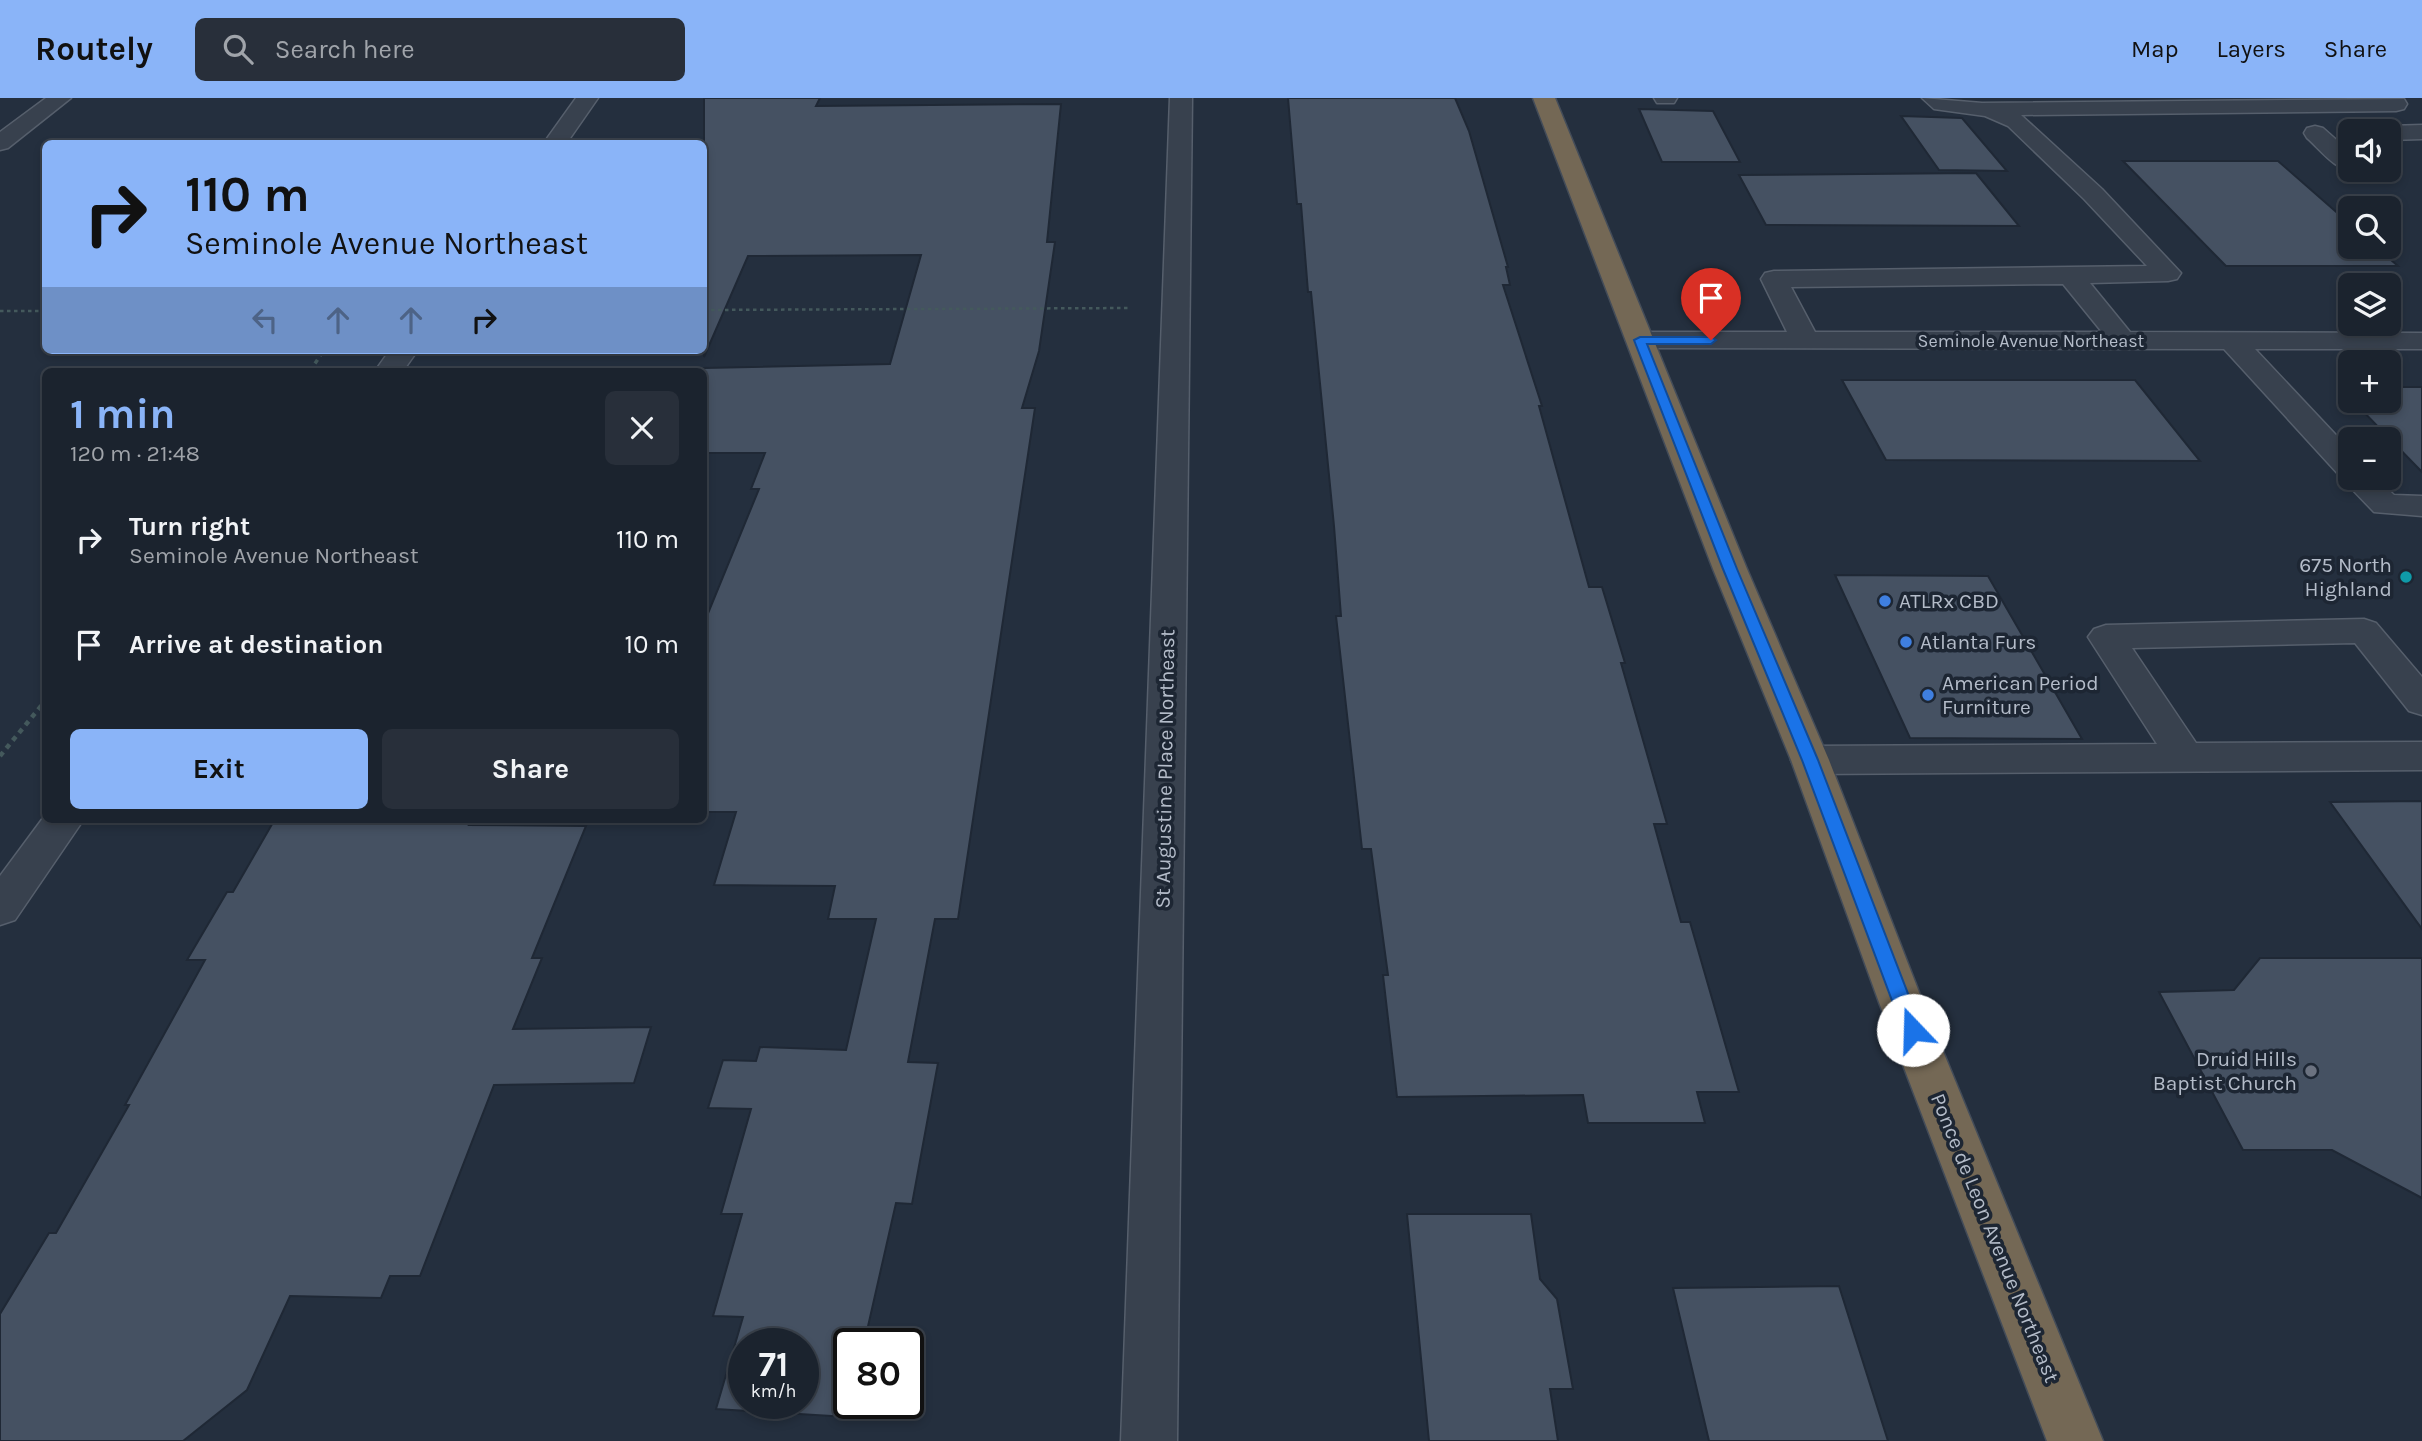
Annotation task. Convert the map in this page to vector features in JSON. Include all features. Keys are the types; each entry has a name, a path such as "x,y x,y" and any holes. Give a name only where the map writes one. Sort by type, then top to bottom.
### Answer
{"highway":[{"name":"Ponce de Leon Avenue Northeast","path":"1544,98 1730,569 1810,760 1902,1005 2075,1441"}],"street":[{"path":"0,143 60,98"},
{"path":"557,140 587,98"},
{"name":"St Augustine Place Northeast","path":"1149,1441 1181,98"},
{"path":"1933,98 1942,104 1983,109 2392,101 2422,123"},
{"path":"1805,340 1774,279 2168,273 2093,194 2016,121 1983,109"},
{"path":"2401,133 2422,132"},
{"path":"2338,133 2315,133 2338,153"},
{"path":"2071,276 2123,341"},
{"name":"Seminole Avenue Northeast","path":"1640,340 2422,341"},
{"path":"2232,341 2338,455"},
{"path":"2371,490 2385,505 2422,506"},
{"path":"2186,758 2106,637 2364,631 2422,702"},
{"path":"1810,760 2422,756"},
{"path":"0,908 61,823"}],"path":[{"path":"707,310 1176,308"},
{"path":"0,311 42,311"},
{"path":"0,755 42,705"}],"building":[{"path":"704,98 820,98 816,106 1061,104 1047,242 1055,242 1039,351 1022,408 1035,408 958,919 935,919 908,1062 938,1063 912,1204 896,1203 868,1328 833,1328 833,1416 819,1415 819,1328 740,1328 743,1317 713,1316 742,1214 721,1214 751,1109 708,1108 723,1060 756,1061 760,1047 846,1050 876,919 828,919 835,886 714,885 736,812 707,812 707,616 759,489 751,489 765,453 707,453 707,368 704,368 890,364 921,255 748,256 707,350 707,140 704,140"},
{"path":"1288,98 1455,98 1469,131 1508,267 1510,285 1503,285 1542,406 1539,406 1589,587 1602,587 1625,663 1621,663 1667,824 1654,824 1681,922 1690,922 1739,1092 1697,1092 1705,1123 1588,1123 1583,1095 1397,1097 1383,975 1388,975 1371,849 1362,849 1336,616 1341,616 1334,526 1301,204 1297,204"},
{"path":"1639,109 1713,111 1740,162 1662,162"},
{"path":"1901,116 1962,118 2007,171 1939,170"},
{"path":"2123,161 2278,161 2338,214 2338,259 2390,259 2398,266 2226,266"},
{"path":"1976,173 2019,226 1766,225 1739,175"},
{"path":"1842,380 2135,380 2200,461 1886,460"},
{"path":"2401,387 2422,387 2422,472 2401,450 2401,427 2378,427 2365,413 2401,413"},
{"path":"1835,575 1988,576 2082,739 1910,738"},
{"path":"2422,801 2422,929 2330,802"},
{"path":"273,823 586,826 532,958 542,958 513,1029 651,1027 634,1083 494,1085 420,1276 390,1276 381,1298 290,1296 247,1390 183,1441 0,1441 0,1314 49,1233 56,1233 129,1105 125,1105 205,960 187,960 227,892 233,892"},
{"name":"Druid Hills Baptist Church","path":"2260,958 2422,958 2422,1198 2332,1150 2243,1150 2159,992 2234,990"},
{"path":"1407,1214 1531,1214 1540,1279 1557,1299 1573,1389 1550,1389 1558,1441 1429,1441"},
{"path":"1839,1286 1888,1441 1709,1441 1673,1288"},
{"path":"728,1368 728,1410 716,1409"}],"place":[{"name":"675 North Highland","path":"2406,577"},
{"name":"ATLRx CBD","path":"1885,601"},
{"name":"Atlanta Furs","path":"1906,642"},
{"name":"American Period Furniture","path":"1928,695"},
{"name":"Druid Hills Baptist Church","path":"2311,1071"}],"route":[{"path":"1711,340 1640,340 1730,569 1810,760 1913,1030"}]}
